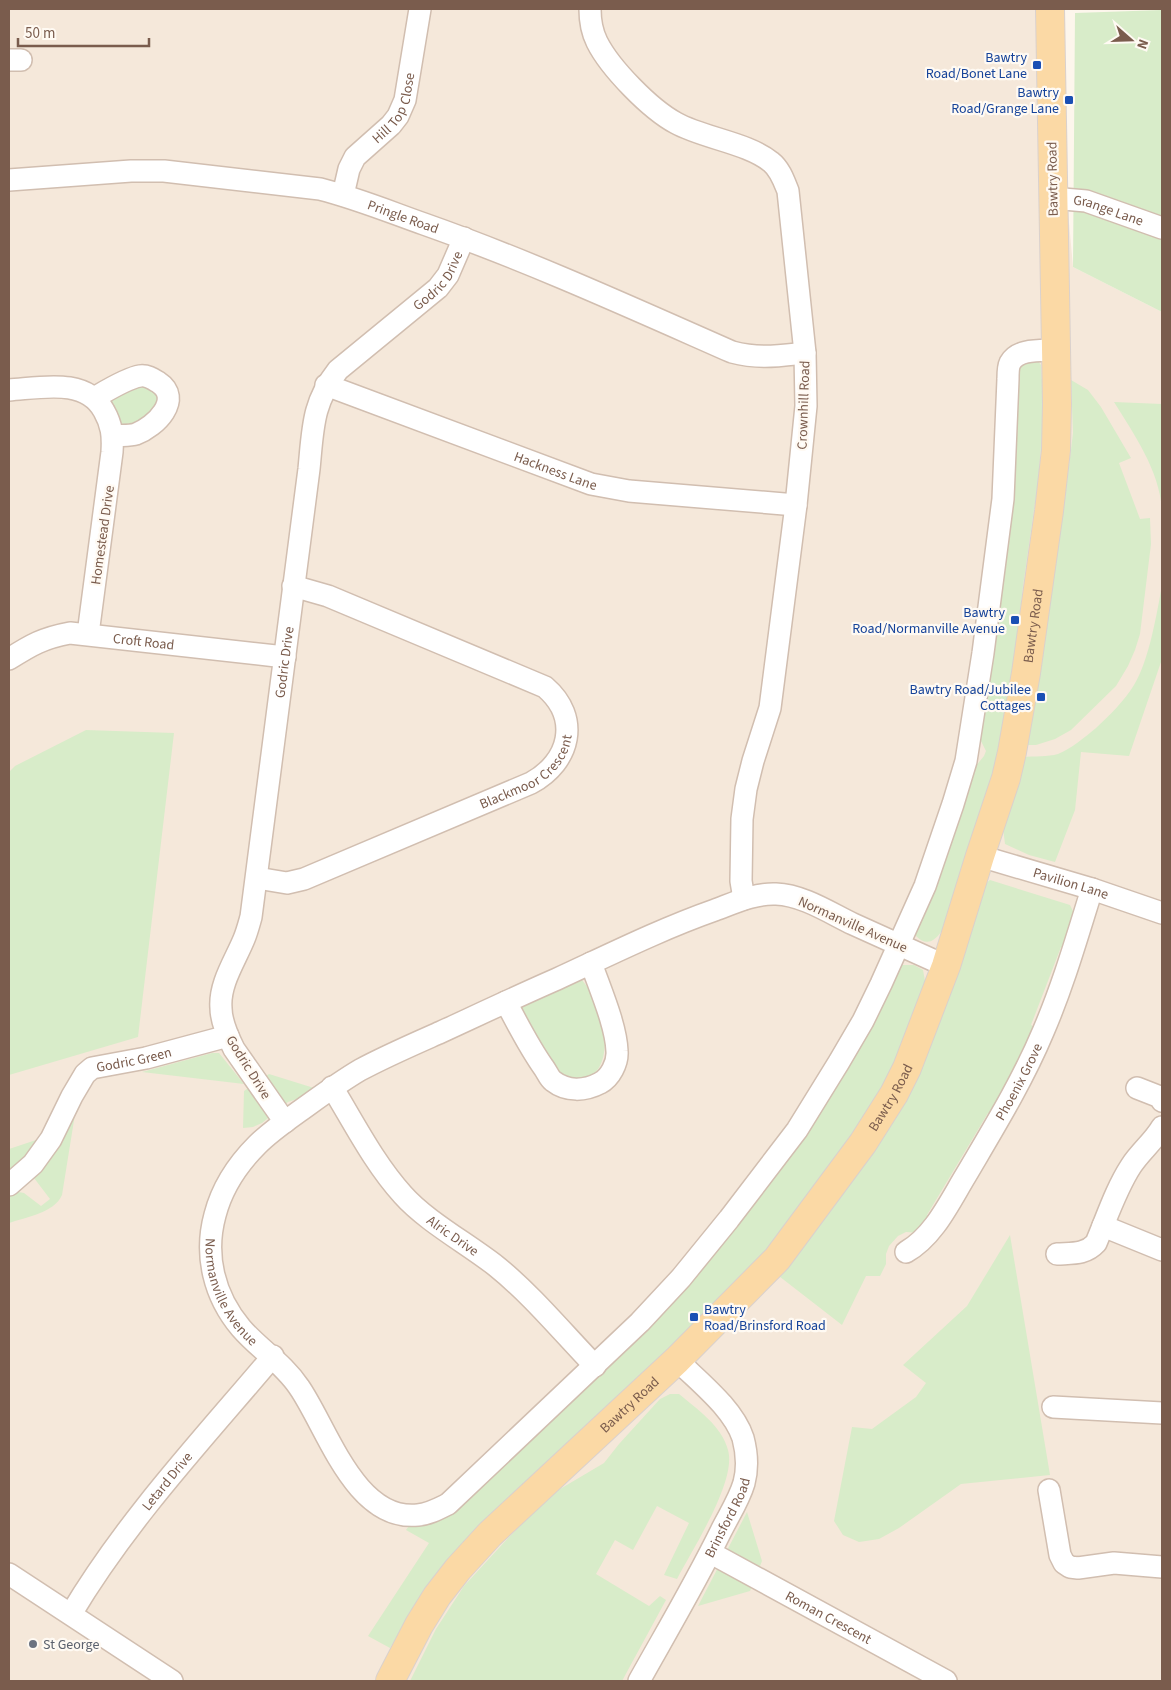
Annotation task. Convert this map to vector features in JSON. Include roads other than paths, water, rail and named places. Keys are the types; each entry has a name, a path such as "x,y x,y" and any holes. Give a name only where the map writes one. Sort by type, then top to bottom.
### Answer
{"main road":[{"name":"Bawtry Road","path":"390,1681 419,1625 437,1596 458,1569 490,1534 677,1360 777,1259 863,1144 908,1068 946,966 1006,778 1018,724 1050,511 1056,450 1056,350 1050,9"}],"street":[{"name":"Hill Top Close","path":"343,195 349,170 355,157 391,125 398,116 405,100 420,9"},
{"name":"Crownhill Road","path":"590,9 590,20 596,41 608,61 658,111 676,123 760,155 772,162 782,176 788,191 805,353 806,406 796,505 770,708 752,762 742,819 741,881 744,899"},
{"name":"Pringle Road","path":"9,180 131,170 164,171 320,189 343,195 464,238 607,297 732,352 765,358 805,353"},
{"name":"Grange Lane","path":"1052,198 1086,201 1162,228"},
{"name":"Godric Drive","path":"285,1122 246,1066 228,1036 220,1009 226,979 245,938 251,917 313,426 318,403 326,385 348,360 438,288 448,275 464,238"},
{"path":"595,1366 681,1278 771,1166 797,1130 863,1021 899,946 925,886 954,804 966,761 973,723 1003,499 1010,363 1018,354 1031,351 1056,350"},
{"path":"9,390 72,388 94,398 140,376 151,378 162,385 168,394 167,405 162,416 134,435 113,436"},
{"name":"Hackness Lane","path":"326,385 591,484 628,490 796,505"},
{"name":"Homestead Drive","path":"88,634 109,486 113,436 110,421 94,398"},
{"name":"Blackmoor Crescent","path":"257,878 287,883 304,879 531,783 550,770 558,760 567,734 567,721 563,708 555,695 545,687 328,596 293,586"},
{"name":"Croft Road","path":"9,659 37,642 52,636 70,633 285,657"},
{"name":"Pavilion Lane","path":"980,856 1092,889 1162,913"},
{"name":"Phoenix Grove","path":"906,1252 918,1245 945,1209 1014,1092 1043,1033 1064,976 1092,889"},
{"name":"Normanville Avenue","path":"595,1366 448,1504 431,1512 416,1516 400,1514 382,1507 353,1481 325,1435 302,1390 290,1374 242,1329 233,1317 218,1288 210,1254 215,1214 222,1195 241,1162 258,1144 332,1087 387,1056 677,923 744,899 777,894 796,898 946,966"},
{"path":"506,1002 532,1051 553,1080 565,1087 577,1090 591,1088 604,1081 614,1067 617,1053 615,1036 591,963"},
{"name":"Godric Green","path":"9,1185 34,1164 52,1139 72,1096 85,1074 92,1068 146,1058 228,1036"},
{"name":"Alric Drive","path":"332,1087 370,1150 404,1196 420,1211 497,1267 534,1302 595,1366"},
{"path":"1137,1088 1160,1098 1162,1101"},
{"path":"1057,1254 1090,1250 1096,1243 1122,1181 1162,1126"},
{"path":"1103,1226 1162,1250"},
{"name":"Letard Drive","path":"71,1614 113,1549 141,1511 272,1356"},
{"name":"Brinsford Road","path":"640,1681 735,1506 744,1484 747,1467 746,1452 740,1432 725,1408 677,1360"},
{"path":"1053,1407 1162,1413"},
{"path":"1049,1490 1060,1555 1064,1563 1070,1567 1078,1568 1114,1563 1162,1566"},
{"name":"Roman Crescent","path":"711,1553 946,1681"},
{"path":"9,1574 172,1681"}],"place":[{"name":"Bawtry Road/Bonet Lane","path":"1037,65"},
{"name":"Bawtry Road/Grange Lane","path":"1069,100"},
{"name":"Bawtry Road/Normanville Avenue","path":"1015,620"},
{"name":"Bawtry Road/Jubilee Cottages","path":"1041,697"},
{"name":"Bawtry Road/Brinsford Road","path":"694,1317"},
{"name":"St George","path":"33,1644"}]}
